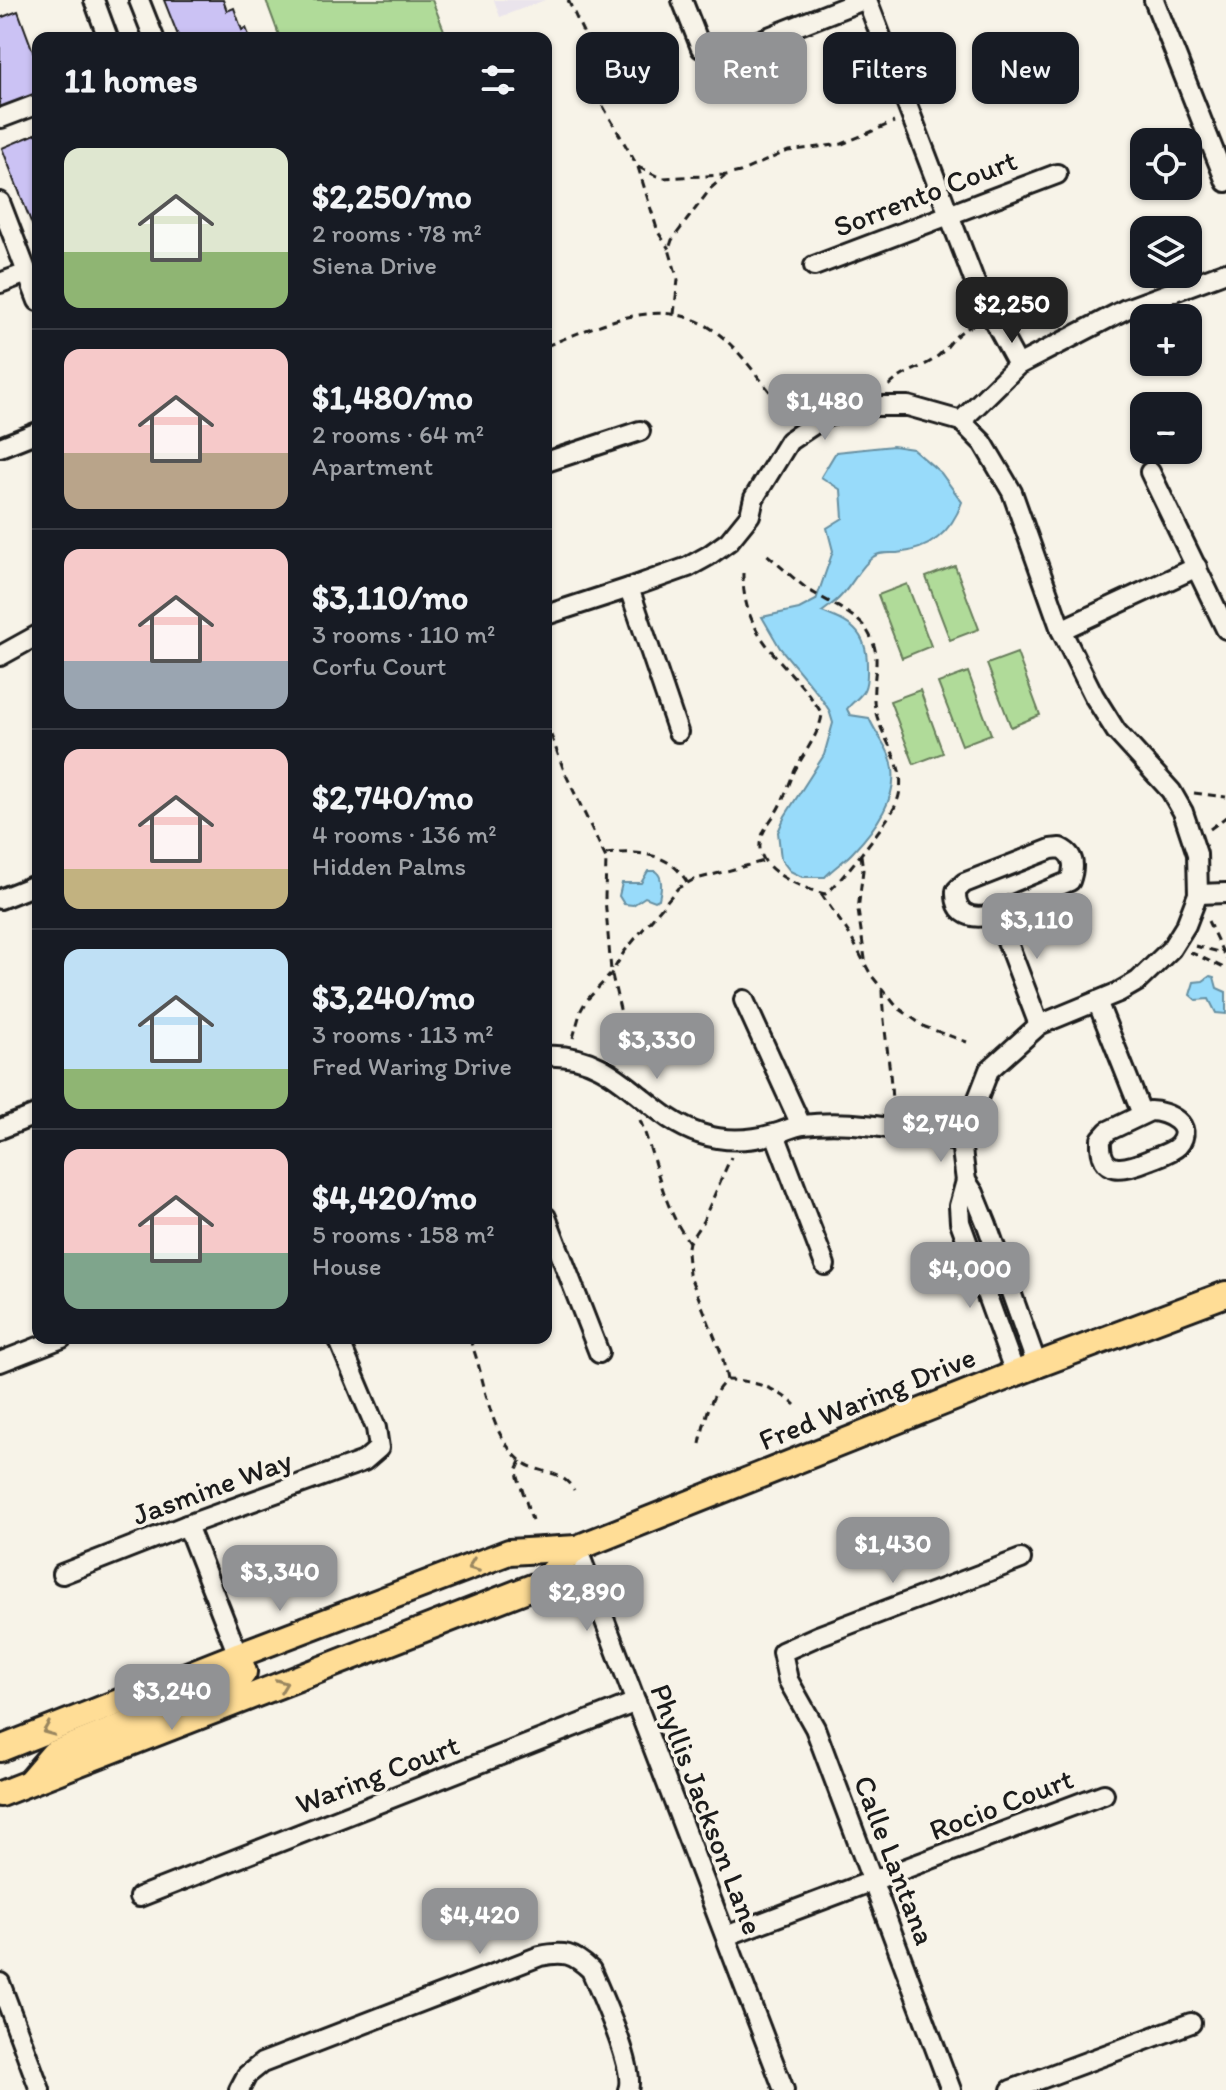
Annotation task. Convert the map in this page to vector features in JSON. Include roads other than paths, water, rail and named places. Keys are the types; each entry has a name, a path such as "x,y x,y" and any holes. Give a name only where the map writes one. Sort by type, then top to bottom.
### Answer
{"main road":[{"name":"Fred Waring Drive","path":"0,1749 509,1552 577,1548 1026,1369 1226,1294"},
{"name":"Fred Waring Drive","path":"0,1794 540,1584 577,1548"},
{"path":"28,1783 53,1754 238,1680 244,1672 238,1655"}],"street":[{"path":"94,0 106,32"},
{"path":"139,0 152,32"},
{"path":"682,0 701,48 720,54 865,0 979,293 1018,365"},
{"path":"1154,0 1226,182"},
{"path":"1,118 32,106"},
{"name":"Sorrento Court","path":"814,266 1057,174"},
{"path":"0,202 32,286"},
{"path":"961,421 1018,365 1126,309 1226,272"},
{"path":"0,283 27,273"},
{"path":"552,613 688,567 729,541 750,515 754,498 789,441 825,417 862,406 908,406 961,421 983,443 1012,492 1061,630 1116,731 1171,791 1183,812 1197,854 1198,894 1186,925 1154,968 1138,981 1039,1025 989,1070 961,1142 966,1181 959,1206 960,1222 1026,1369"},
{"path":"552,460 640,431"},
{"path":"0,447 32,434"},
{"path":"1150,472 1226,629"},
{"path":"1061,630 1197,567"},
{"path":"629,588 678,732"},
{"path":"0,656 32,638"},
{"path":"1051,849 1067,851 1074,870 1070,881 996,912 973,918 963,913 956,903 956,891 964,883 1051,849"},
{"path":"0,899 32,886"},
{"path":"1198,894 1226,893"},
{"path":"996,912 1039,1025"},
{"path":"744,1000 801,1125"},
{"path":"1097,1001 1142,1114"},
{"path":"552,1056 603,1067 680,1124 722,1139 747,1140 801,1125 863,1123 961,1142"},
{"path":"0,1129 32,1116"},
{"path":"775,1134 825,1265"},
{"path":"966,1181 974,1193 993,1243 1026,1369"},
{"path":"552,1232 599,1353"},
{"path":"971,1251 993,1243"},
{"path":"0,1362 46,1344"},
{"name":"Jasmine Way","path":"62,1574 364,1461 379,1448 376,1428 341,1344"},
{"path":"187,1525 238,1655"},
{"name":"Phyllis Jackson Lane","path":"577,1548 784,2090"},
{"name":"Calle Lantana","path":"951,2090 815,1728 788,1680 782,1652 1021,1559"},
{"name":"Waring Court","path":"139,1897 636,1702"},
{"name":"Rocio Court","path":"726,1936 1104,1794"},
{"path":"239,2090 247,2075 262,2063 540,1956 560,1952 579,1958 591,1970 629,2067 631,2086 628,2090"},
{"path":"0,1983 40,2090"},
{"path":"1011,2090 1191,2023"}],"water":[{"path":"893,446 913,449 941,473 962,502 952,523 938,538 909,551 875,555 839,598 822,612 848,624 864,644 866,684 863,693 847,709 850,715 869,718 889,755 893,781 882,814 853,852 825,877 802,877 790,871 781,859 778,832 824,755 833,723 819,695 780,648 762,617 799,609 816,600 833,551 827,528 843,518 841,490 821,477 836,452"},
{"path":"648,871 655,871 660,877 659,899 655,901 645,897 633,905 624,904 619,896 622,883 641,883"},
{"path":"1214,977 1217,988 1226,992 1226,1014 1216,1013 1209,999 1196,1000 1190,995 1194,982"}]}
